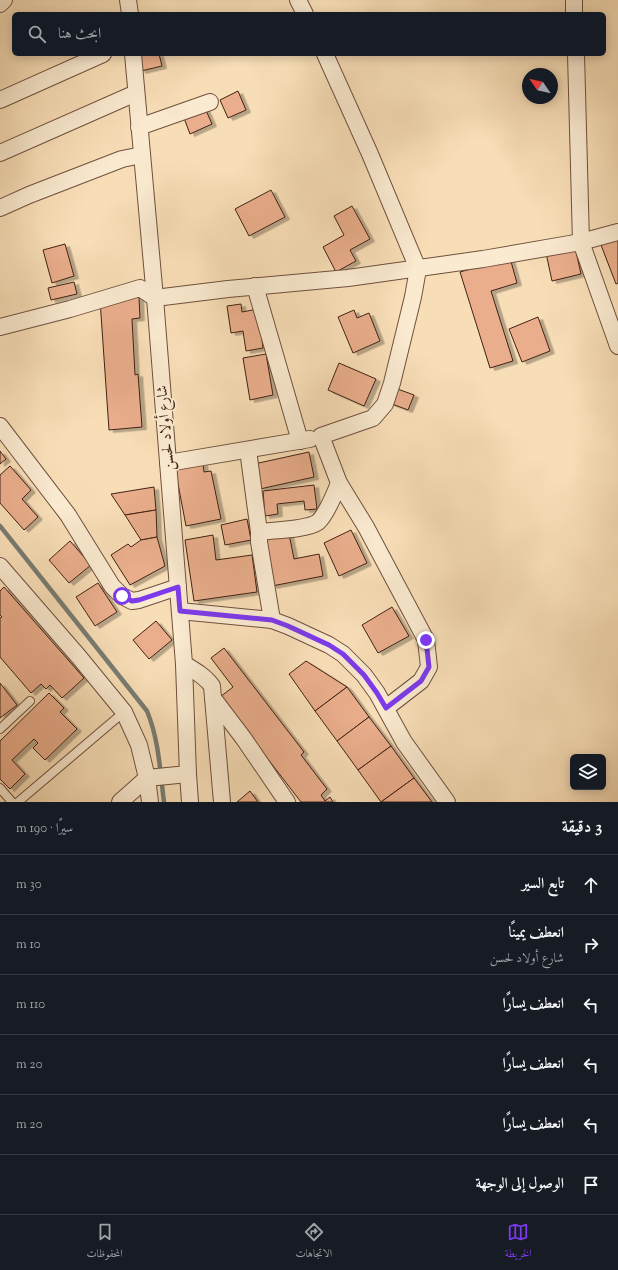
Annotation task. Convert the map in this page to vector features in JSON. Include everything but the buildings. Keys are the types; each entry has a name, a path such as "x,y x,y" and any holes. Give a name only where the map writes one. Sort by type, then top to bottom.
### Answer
{"street":[{"path":"0,4 4,0"},
{"path":"128,0 130,12"},
{"path":"298,0 304,12"},
{"path":"574,0 574,12"},
{"path":"0,100 99,56"},
{"name":"شارع أولاد لحسن","path":"133,56 155,298 180,611 184,664 190,802"},
{"path":"168,463 300,441 321,436 373,418 385,404 392,383 413,297 418,269 370,154 326,56"},
{"path":"576,56 581,242 618,346"},
{"path":"0,154 136,93"},
{"path":"139,127 210,102"},
{"path":"0,208 122,159 142,154"},
{"path":"0,327 70,309 140,288 155,298 255,286 348,278 418,269 581,242 618,232"},
{"path":"255,286 300,441"},
{"path":"0,426 68,515 112,586 122,596 132,601 139,600 178,587"},
{"path":"321,436 339,483 366,527 426,640 429,667 421,681 386,708"},
{"path":"248,450 259,532 258,542 272,620"},
{"path":"259,532 305,527 317,522 323,515 339,483"},
{"path":"3,574 79,657 124,712 156,777 150,802"},
{"path":"180,611 272,620 323,642 343,654 364,675 377,693 386,708 391,721 404,742 447,802"},
{"path":"184,664 201,674 212,686 222,802"},
{"path":"214,698 287,802"},
{"path":"120,802 156,777 188,774"}],"lane":[{"path":"0,729 30,701"},
{"path":"18,802 124,712"},
{"path":"0,788 12,802"}],"waterway":[{"path":"0,526 147,711 157,744 164,802"}],"route":[{"path":"122,596 132,601 139,600 178,587 180,611 272,620 288,626 329,645 343,654 364,675 386,708 421,681 429,667 426,640"}]}
